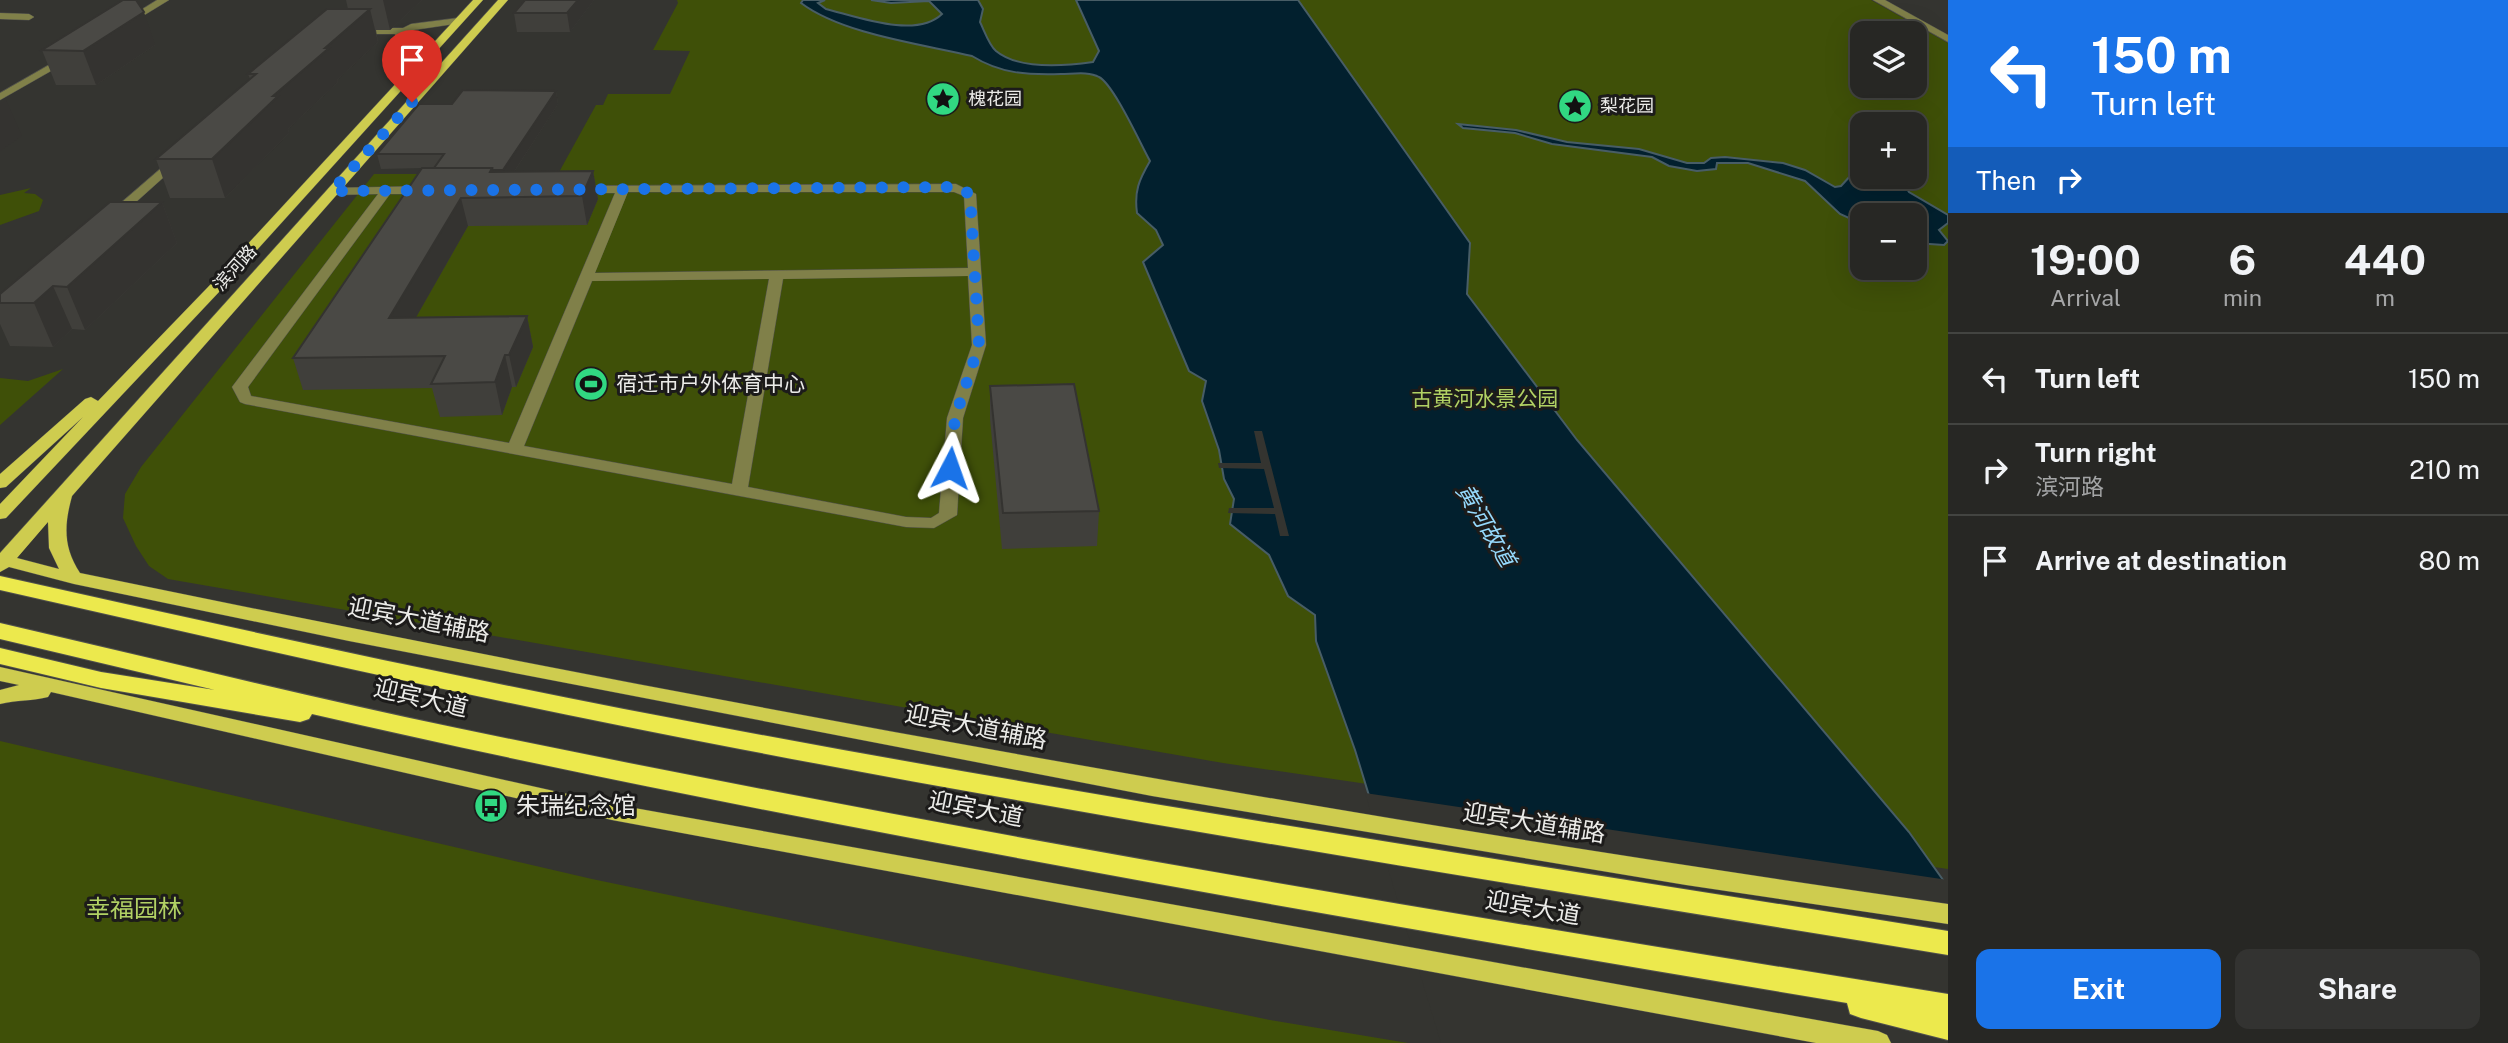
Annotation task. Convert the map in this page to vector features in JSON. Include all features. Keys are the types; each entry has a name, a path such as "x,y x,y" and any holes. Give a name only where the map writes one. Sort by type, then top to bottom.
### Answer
{"highway":[{"path":"1,566 45,593"},
{"name":"迎宾大道","path":"0,583 378,666 845,760 1265,832 1948,943"},
{"name":"迎宾大道","path":"0,631 438,733 1060,856 1948,1007"},
{"path":"0,656 101,680 210,700 438,733"},
{"path":"1685,964 1948,1026"}],"main road":[{"name":"滨河路","path":"0,513 248,252 478,0"},
{"name":"滨河路","path":"1,566 503,0"},
{"path":"0,483 115,380 248,252"},
{"path":"64,493 54,529 60,558 74,578"},
{"name":"迎宾大道辅路","path":"1,566 74,578 349,635 911,744 1232,802 1686,876 1948,914"},
{"path":"0,674 612,813 1878,1043"},
{"path":"0,697 20,692 72,691"}],"street":[{"path":"112,31 164,0"},
{"path":"1878,0 1948,39"},
{"path":"0,16 29,17"},
{"path":"341,33 401,34 424,24 458,21"},
{"path":"401,34 401,42 433,48"},
{"path":"0,97 78,51"},
{"path":"101,228 187,151"},
{"path":"387,190 240,387 245,399 906,522 934,523 948,515 955,418 979,345 970,194 956,187 554,190"},
{"path":"515,449 623,189"},
{"path":"332,191 443,190"},
{"path":"587,277 975,272"},
{"path":"739,491 777,274"}],"green space":[{"name":"古黄河水景公园","path":"677,0 1871,0 1909,21 1850,21 1850,98 1927,98 1927,31 1948,43 1948,869 1223,763 168,579 149,566 123,518 125,494 141,467 374,174 558,174 596,105 603,105 608,94 670,94 690,51 653,50 678,3"},
{"path":"31,188 24,193 35,194 43,200 39,211 0,225 0,195"},
{"path":"63,369 0,425 0,378 28,381"},
{"name":"幸福园林","path":"0,741 592,879 1270,1020 1408,1043 0,1043"}],"water":[{"name":"黄河故道","path":"803,0 825,0 818,3 826,9 870,21 902,26 931,21 942,14 929,1 891,3 871,0 978,0 983,9 980,22 996,51 1029,64 1069,65 1093,62 1099,51 1076,0 1298,0 1470,243 1467,294 1577,440 1909,832 1948,887 1948,1043 1445,1043 1355,750 1316,641 1315,615 1288,596 1269,555 1230,524 1234,499 1224,479 1219,450 1202,401 1206,381 1189,371 1143,262 1163,245 1156,230 1137,213 1138,186 1150,161 1119,102 1105,82 1095,75 1004,70 972,56 883,37 838,23 801,3"},
{"path":"1458,124 1516,130 1567,142 1639,149 1687,163 1704,163 1711,158 1725,157 1783,163 1805,170 1835,187 1841,186 1850,176 1850,189 1907,189 1948,215 1948,223 1939,230 1948,241 1944,245 1927,244 1927,203 1850,203 1850,219 1840,214 1805,181 1748,163 1717,163 1716,169 1697,171 1669,166 1652,157 1552,144 1515,133 1463,128"}],"pier":[{"path":"1254,431 1262,431 1289,536 1280,536 1275,514 1228,513 1229,508 1274,508 1264,469 1219,468 1218,463 1261,463"},
{"path":"1365,793 1948,880 1948,1043 1441,1043"}],"building":[{"path":"123,0 136,0 144,12 83,51 42,50"},
{"path":"525,0 578,0 567,13 514,13"},
{"path":"327,9 370,9 273,96 278,96 212,159 156,159 256,74 248,74"},
{"path":"463,90 556,91 503,170 434,168 444,154 377,154 419,104 452,104"},
{"path":"422,168 492,168 490,172 593,171 582,196 461,198 389,318 527,316 509,355 505,355 495,382 431,384 445,356 293,358"},
{"path":"110,202 162,202 67,287 53,286 34,303 0,303 0,294"},
{"path":"1074,384 1099,511 1003,513 990,386"}],"place":[{"name":"槐花园","path":"943,99"},
{"name":"梨花园","path":"1575,106"},
{"name":"宿迁市户外体育中心","path":"591,384"},
{"name":"朱瑞纪念馆","path":"491,806"}],"route":[{"path":"412,102 332,191 956,187 970,194 979,345 955,418 950,468"}]}
